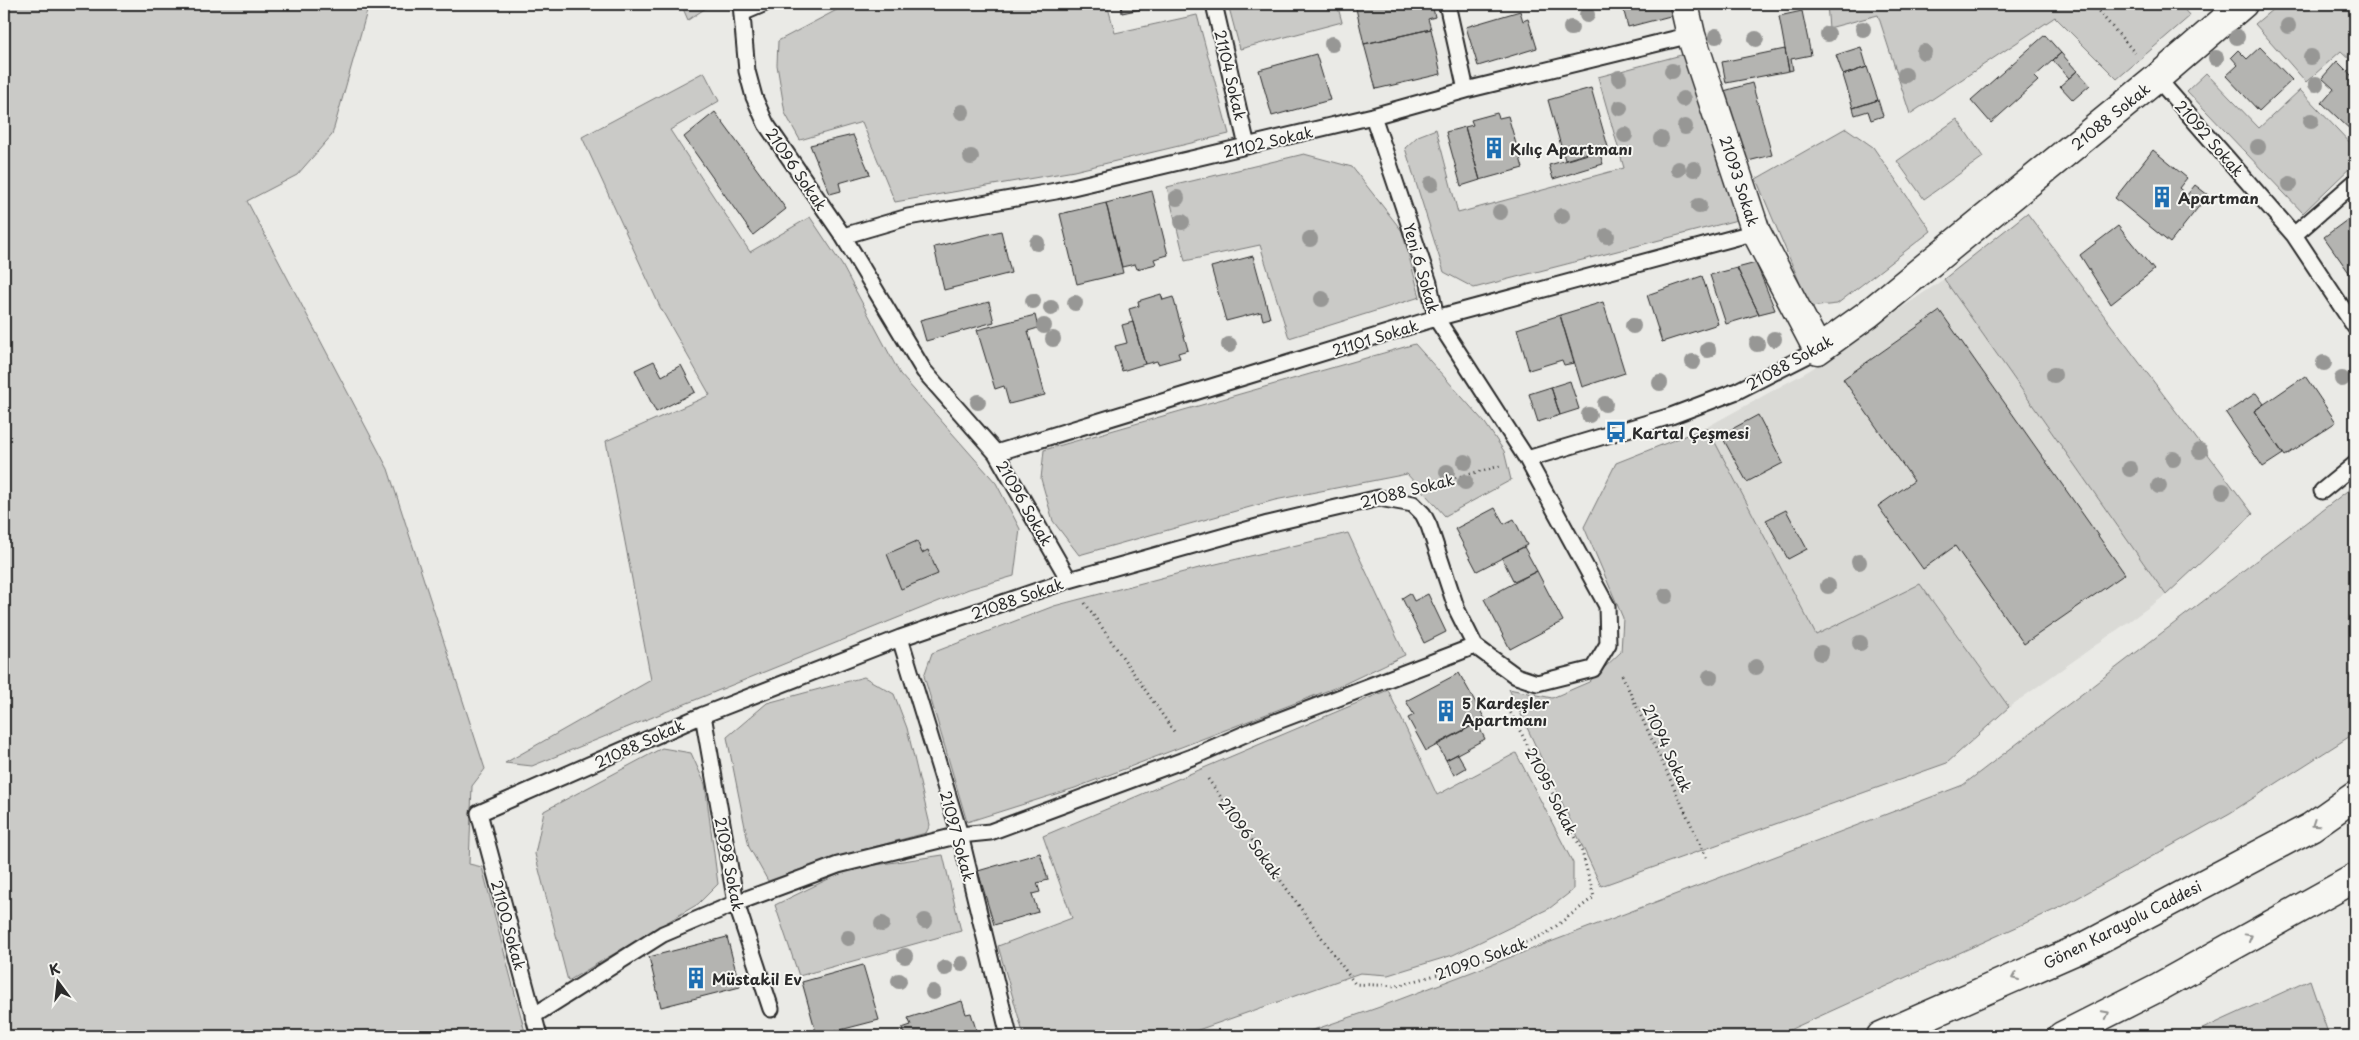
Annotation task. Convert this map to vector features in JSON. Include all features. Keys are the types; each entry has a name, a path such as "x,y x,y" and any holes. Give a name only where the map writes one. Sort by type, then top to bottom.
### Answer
{"main road":[{"name":"21093 Sokak","path":"1684,4 1691,35 1756,232 1818,350"},
{"name":"21088 Sokak","path":"1818,350 1868,314 2157,78 2243,4"},
{"name":"Gönen Karayolu Caddesi","path":"1881,1036 2088,945 2310,827 2355,796"},
{"path":"2062,1036 2159,987 2355,878"}],"lane":[{"path":"741,8 763,4"},
{"name":"21104 Sokak","path":"1214,4 1247,146"},
{"path":"1447,4 1466,90"},
{"name":"21096 Sokak","path":"741,8 747,71 766,124 843,236 924,371 996,452 1069,580"},
{"name":"21102 Sokak","path":"843,236 908,216 1056,191 1247,146 1691,35"},
{"name":"21092 Sokak","path":"2157,78 2294,235 2355,327"},
{"name":"Yeni 6 Sokak","path":"1373,116 1429,282 1436,318 1527,459 1607,606 1608,644"},
{"path":"2294,235 2355,182"},
{"name":"21101 Sokak","path":"996,452 1436,318 1756,232"},
{"name":"21088 Sokak","path":"1527,459 1688,409 1737,391 1818,350"},
{"path":"2322,491 2355,464"},
{"path":"1379,498 1412,504 1423,514 1457,610 1476,646 1516,676 1537,683 1592,669 1608,644"},
{"name":"21088 Sokak","path":"479,813 703,715 900,638 1069,580 1268,524 1379,498"},
{"name":"21097 Sokak","path":"900,638 960,835 1009,1036"},
{"path":"533,1016 663,934 736,903 838,864 960,835 990,832 1192,757 1254,730 1476,646"},
{"name":"21098 Sokak","path":"703,715 736,903 770,1009"},
{"name":"21100 Sokak","path":"479,813 539,1036"}],"path":[{"path":"2092,4 2157,78"},
{"name":"21088 Sokak","path":"1379,498 1527,459"},
{"name":"21096 Sokak","path":"1069,580 1192,757 1355,984"},
{"name":"21094 Sokak","path":"1608,644 1708,860"},
{"name":"21095 Sokak","path":"1503,698 1581,848 1594,898"},
{"name":"21090 Sokak","path":"1355,984 1397,986 1464,967 1546,934 1594,898"}],"shaded area":[{"path":"4,4 369,4 332,135 297,175 247,201 388,469 485,769 472,786 469,864 482,867 526,1036 4,1036"},
{"path":"681,4 712,4 688,20"},
{"path":"848,4 1107,4 1115,33 1197,15 1229,134 1074,171 895,202 862,122 800,140 785,113 777,65 778,41"},
{"path":"1228,4 1337,4 1342,22 1240,49"},
{"path":"1827,4 2179,4 2190,16 2117,79 2055,17 1910,114 1878,15 1829,28"},
{"path":"2279,4 2355,4 2355,64 2341,51 2306,82 2255,24"},
{"path":"1685,54 1737,220 1474,288 1444,272 1405,148 1418,136 1436,129 1458,213 1624,168 1598,77"},
{"path":"704,72 719,101 670,130 750,252 810,217 842,265 900,374 996,483 1020,529 1014,576 969,589 532,766 505,763 651,680 606,441 710,395 660,307 582,137"},
{"path":"2206,73 2259,128 2300,90 2355,148 2355,163 2303,213 2187,91"},
{"path":"1957,119 1983,157 1924,199 1897,161"},
{"path":"1846,128 1873,147 1931,231 1837,304 1810,307 1756,179"},
{"path":"1304,154 1352,167 1402,231 1420,297 1289,338 1260,245 1185,261 1167,187"},
{"path":"2027,213 2253,514 2166,595 1944,279"},
{"path":"1944,279 2166,595 2009,707 1920,584 1816,635 1707,427 1810,370"},
{"path":"1415,344 1485,423 1504,451 1511,480 1445,516 1407,474 1275,500 1079,555 1053,521 1041,479 1044,450"},
{"path":"1707,427 1816,635 1920,584 2009,707 1947,763 1601,886 1509,689 1552,698 1589,682 1621,652 1623,618 1584,527 1616,463"},
{"path":"2355,485 2355,733 2230,813 2063,906 1776,1036 1296,1036 1377,1008 1963,785"},
{"path":"1348,533 1405,655 1342,685 1075,788 967,822 924,676 932,653 1054,606 1199,568"},
{"path":"864,677 894,694 907,728 930,825 926,833 836,857 768,881 749,847 727,737 767,703"},
{"path":"1388,690 1437,795 1516,753 1573,863 1573,890 1550,908 1453,955 1388,975 1360,973 1181,1036 1024,1036 998,946 1072,918 1043,836"},
{"path":"662,748 691,753 705,784 718,884 698,904 568,981 535,854 544,811"},
{"path":"943,855 961,931 799,976 775,905 849,869"},
{"path":"2310,980 2329,1036 2187,1036"}],"building":[{"path":"1121,4 1164,4 1122,13"},
{"path":"1355,4 1432,4 1435,17 1428,19 1431,29 1364,44"},
{"path":"1622,4 1671,4 1674,15 1628,27"},
{"path":"1520,11 1523,21 1528,19 1537,48 1478,66 1466,27"},
{"path":"1802,11 1811,55 1791,59 1793,70 1789,71 1779,16"},
{"path":"1431,29 1441,74 1376,89 1364,44"},
{"path":"2045,35 2061,53 2034,77 2038,81 1991,123 1971,100"},
{"path":"1861,47 1867,67 1843,75 1836,55"},
{"path":"2260,47 2292,80 2259,111 2226,76 2238,65 2231,57 2238,50 2247,59"},
{"path":"1785,49 1789,71 1726,83 1722,62"},
{"path":"2061,53 2077,71 2069,78 2053,60"},
{"path":"1316,54 1330,100 1272,116 1259,70"},
{"path":"2337,61 2355,79 2355,134 2322,103 2334,89 2322,78"},
{"path":"1867,67 1878,100 1853,108 1843,75"},
{"path":"2077,71 2090,85 2073,100 2060,86"},
{"path":"1752,83 1772,155 1744,162 1724,91"},
{"path":"1591,88 1608,147 1565,160 1548,100"},
{"path":"1878,100 1883,116 1871,120 1868,111 1855,115 1853,108"},
{"path":"715,112 786,209 753,235 684,137"},
{"name":"Kılıç Apartmanı","path":"1497,113 1499,118 1508,116 1523,168 1480,180 1465,127 1473,125 1471,120"},
{"path":"1465,127 1480,180 1461,186 1446,132"},
{"path":"853,135 870,174 839,183 841,191 830,194 810,145"},
{"name":"Apartman","path":"2153,150 2187,178 2179,188 2187,195 2195,185 2208,195 2170,243 2115,198"},
{"path":"1599,151 1603,164 1553,179 1549,165"},
{"path":"1152,191 1168,255 1154,259 1156,264 1137,269 1135,264 1122,267 1106,203"},
{"path":"1106,203 1123,273 1077,284 1060,214"},
{"path":"2355,214 2355,281 2324,237"},
{"path":"2118,226 2154,270 2111,304 2080,255"},
{"path":"1001,231 1011,273 944,290 934,247"},
{"path":"1253,256 1270,318 1263,320 1261,312 1226,321 1211,267"},
{"path":"1756,263 1775,310 1759,314 1737,268"},
{"path":"1737,268 1759,314 1726,324 1710,275"},
{"path":"1702,276 1718,324 1662,342 1647,295"},
{"path":"1161,294 1163,300 1173,297 1188,350 1178,353 1180,358 1158,364 1157,361 1145,364 1129,309 1139,306 1138,301"},
{"path":"989,302 994,322 926,341 920,320"},
{"path":"1603,302 1625,373 1582,387 1560,315"},
{"path":"1940,311 2125,574 2024,644 1955,546 1923,569 1878,506 1914,481 1843,379"},
{"path":"1035,315 1038,328 1028,331 1045,395 1009,404 1004,386 995,389 977,330"},
{"path":"1560,315 1574,363 1564,365 1562,360 1529,370 1517,329"},
{"path":"1133,322 1145,364 1122,371 1115,346 1127,343 1122,325"},
{"path":"654,361 662,376 681,365 695,392 656,412 635,370"},
{"path":"2305,376 2336,422 2285,456 2254,411"},
{"path":"1570,381 1579,409 1560,415 1551,387"},
{"path":"1551,387 1560,415 1538,422 1529,394"},
{"path":"2256,393 2264,404 2254,411 2283,454 2263,467 2226,413"},
{"path":"1758,415 1783,463 1747,482 1721,435"},
{"path":"1495,508 1504,524 1514,519 1527,545 1477,571 1455,529"},
{"path":"1786,510 1807,549 1788,559 1766,520"},
{"path":"917,541 922,553 928,550 938,574 901,589 887,554"},
{"path":"1524,547 1537,571 1514,582 1502,558"},
{"path":"1537,571 1563,621 1510,649 1484,599"},
{"path":"1410,593 1414,601 1428,594 1446,632 1424,643 1402,598"},
{"name":"5 Kardeşler Apartmanı","path":"1459,673 1485,719 1426,751 1408,718 1414,715 1406,701"},
{"path":"1477,723 1485,739 1446,760 1437,744"},
{"path":"1458,754 1466,768 1454,775 1446,760"},
{"path":"1040,853 1048,880 1037,883 1040,892 1032,894 1038,912 994,925 978,871"},
{"name":"Müstakil Ev","path":"727,937 740,987 661,1007 649,957"},
{"path":"863,965 879,1020 817,1036 802,982"},
{"path":"962,1001 966,1014 971,1013 977,1033 971,1036 905,1036 902,1028 911,1025 908,1018"}],"place":[{"name":"Kılıç Apartmanı","path":"1494,148"},
{"name":"Apartman","path":"2162,197"},
{"name":"Kartal Çeşmesi","path":"1616,432"},
{"name":"5 Kardeşler Apartmanı","path":"1446,711"},
{"name":"Müstakil Ev","path":"696,978"}]}
